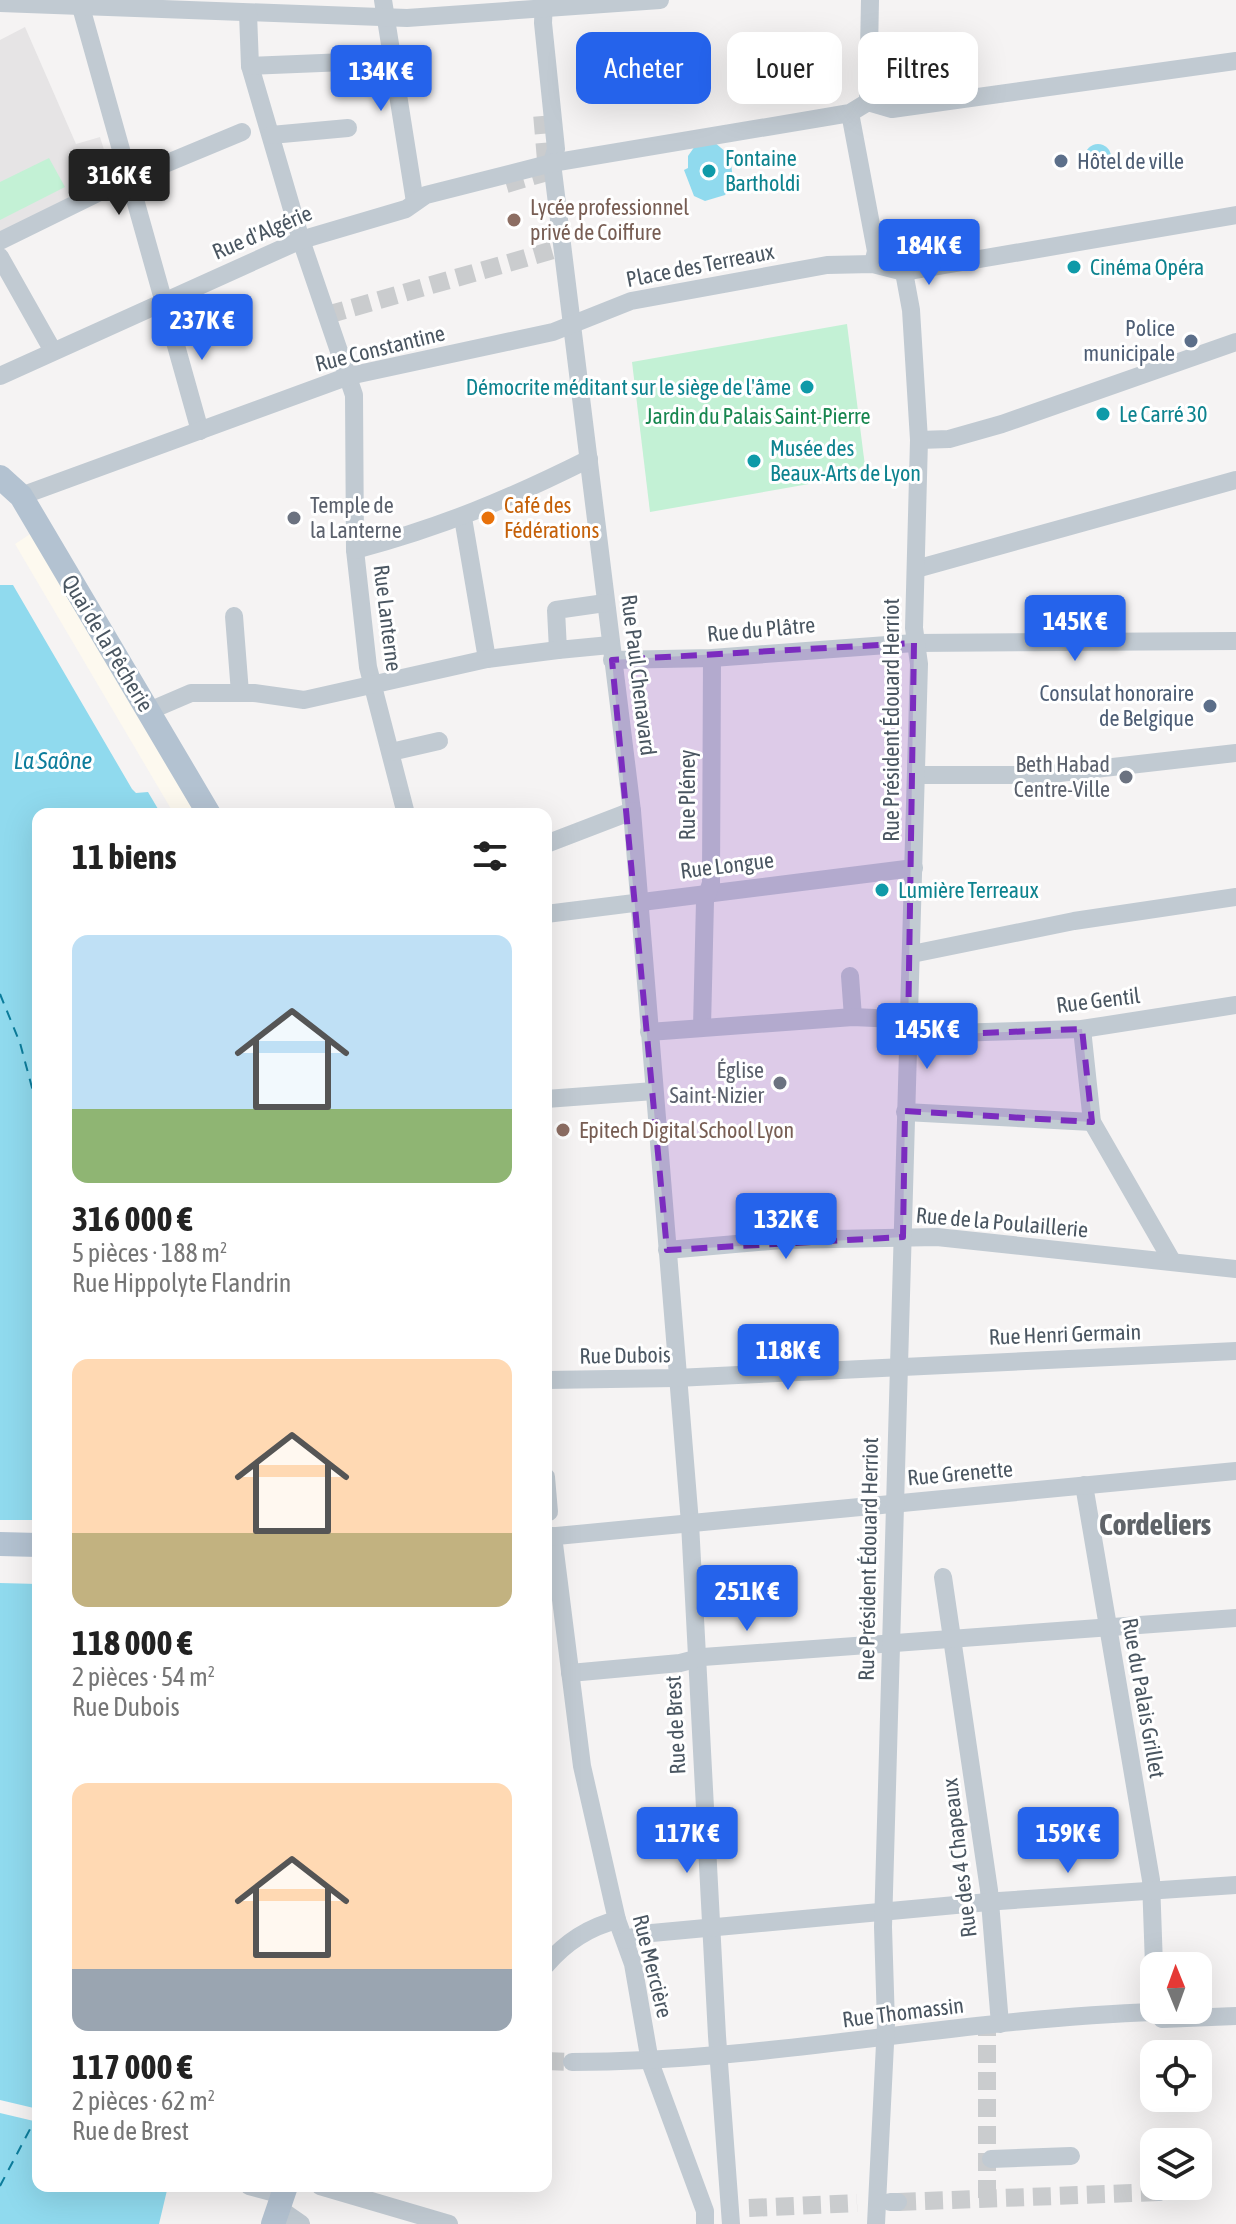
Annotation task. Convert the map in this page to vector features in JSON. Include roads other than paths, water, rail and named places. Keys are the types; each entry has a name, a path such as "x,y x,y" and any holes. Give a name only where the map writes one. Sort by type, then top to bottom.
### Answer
{"main road":[{"name":"Quai de la Pêcherie","path":"0,477 21,496 206,808"},
{"path":"0,1544 32,1545"},
{"path":"0,1560 32,1560"}],"street":[{"path":"303,14 326,0"},
{"path":"0,3 216,6 248,13 303,14 385,8 482,15 542,5 660,0"},
{"path":"869,32 870,0"},
{"path":"80,3 166,300 200,431"},
{"path":"542,5 556,149 552,163 574,325"},
{"path":"385,8 415,202"},
{"name":"Rue Lanterne","path":"248,13 250,66 301,240 349,376 354,402 355,550 372,685 405,808"},
{"path":"250,66 395,60"},
{"path":"978,97 1236,61"},
{"path":"552,163 850,113 865,104"},
{"path":"875,104 892,109 928,104"},
{"path":"850,113 876,251 873,264"},
{"path":"271,135 348,128"},
{"path":"0,241 242,132"},
{"name":"Rue d'Algérie","path":"0,376 301,240 406,209 426,195 552,163"},
{"path":"904,272 1236,215"},
{"path":"0,257 53,351"},
{"name":"Place des Terreaux","path":"574,325 631,301 827,265 873,264 904,272"},
{"name":"Rue Président Édouard Herriot","path":"876,2224 885,2038 883,1914 893,1504 919,664 914,643 919,440 911,310 904,272"},
{"name":"Rue Constantine","path":"21,496 349,376 574,325"},
{"name":"Rue Paul Chenavard","path":"574,325 632,811 649,1032"},
{"path":"919,440 949,439 1002,424 1236,342"},
{"path":"355,550 463,518 527,491 589,459"},
{"path":"916,569 1236,480"},
{"path":"463,518 487,659"},
{"path":"558,650 556,610 605,603"},
{"path":"234,616 240,693"},
{"name":"Rue du Plâtre","path":"149,711 191,693 240,693 304,700 487,659 558,650 712,658 808,648 914,643 1236,641"},
{"name":"Rue Pléney","path":"702,1027 705,901 710,891 712,658"},
{"path":"391,752 439,741"},
{"path":"917,775 1042,775 1236,753"},
{"path":"552,842 632,811"},
{"name":"Rue Longue","path":"552,913 710,891 914,868"},
{"path":"912,954 1074,921 1236,897"},
{"path":"850,976 853,1017"},
{"name":"Rue Gentil","path":"649,1032 853,1017 896,1019 919,1034 1082,1029 1236,1005"},
{"path":"1082,1029 1092,1122 1172,1261"},
{"name":"Rue de Brest","path":"649,1032 690,1523 728,2217"},
{"path":"552,1099 654,1091"},
{"path":"905,1112 1092,1122"},
{"name":"Rue de la Poulaillerie","path":"667,1250 782,1240 974,1239 1236,1269"},
{"name":"Rue Henri Germain","path":"897,1365 1236,1351"},
{"name":"Rue Dubois","path":"552,1380 676,1378 897,1365"},
{"name":"Rue Grenette","path":"552,1543 690,1523 1236,1471"},
{"name":"Rue du Palais Grillet","path":"1084,1485 1151,1891 1153,1952"},
{"name":"Rue Mercière","path":"552,1550 582,1766 617,1920 626,1940 650,2062 705,2218"},
{"name":"Rue des 4 Chapeaux","path":"943,1577 990,1903 991,2028"},
{"path":"570,1673 792,1650 797,1660 890,1644 1236,1618"},
{"path":"626,1940 641,1934 1236,1885"},
{"path":"552,1958 563,1946 602,1924 617,1920"},
{"name":"Rue Thomassin","path":"572,2062 650,2062 718,2057 1140,2013"},
{"name":"Rue Thomassin","path":"1212,2017 1236,2016"},
{"path":"991,2159 1071,2156"},
{"path":"260,2192 280,2203 301,2224"},
{"path":"378,2194 449,2224"},
{"path":"705,2218 728,2217"}],"water":[{"name":"Fontaine Bartholdi","path":"714,142 731,161 733,182 725,195 705,201 694,196 684,170 688,168 688,156 695,146"},
{"path":"1098,144 1107,148 1111,157 1107,166 1098,170 1089,166 1085,157 1089,148"},
{"name":"La Saône","path":"0,585 13,585 132,789 136,793 148,792 157,808 32,808 32,2192 167,2192 159,2224 0,2224"}],"tunnel":[{"path":"506,184 547,172 542,113"},
{"path":"327,315 564,247"},
{"path":"987,2032 987,2198"},
{"path":"552,2061 572,2062"},
{"path":"898,2202 1140,2193"},
{"path":"749,2208 857,2203"}],"place":[{"name":"Hôtel de ville","path":"1061,161"},
{"name":"Fontaine Bartholdi","path":"709,171"},
{"name":"Lycée professionnel privé de Coiffure","path":"514,220"},
{"name":"Cinéma Opéra","path":"1074,267"},
{"name":"Police municipale","path":"1191,341"},
{"name":"Démocrite méditant sur le siège de l'âme","path":"807,387"},
{"name":"Le Carré 30","path":"1103,414"},
{"name":"Musée des Beaux-Arts de Lyon","path":"754,461"},
{"name":"Temple de la Lanterne","path":"294,518"},
{"name":"Café des Fédérations","path":"488,518"},
{"name":"Consulat honoraire de Belgique","path":"1210,706"},
{"name":"Beth Habad Centre-Ville","path":"1126,777"},
{"name":"Lumière Terreaux","path":"882,890"},
{"name":"Église Saint-Nizier","path":"780,1083"},
{"name":"Epitech Digital School Lyon","path":"563,1130"}],"district":[{"name":"Cordeliers","path":"1155,1524"}],"park label":[{"name":"Jardin du Palais Saint-Pierre","path":"758,416"}]}
